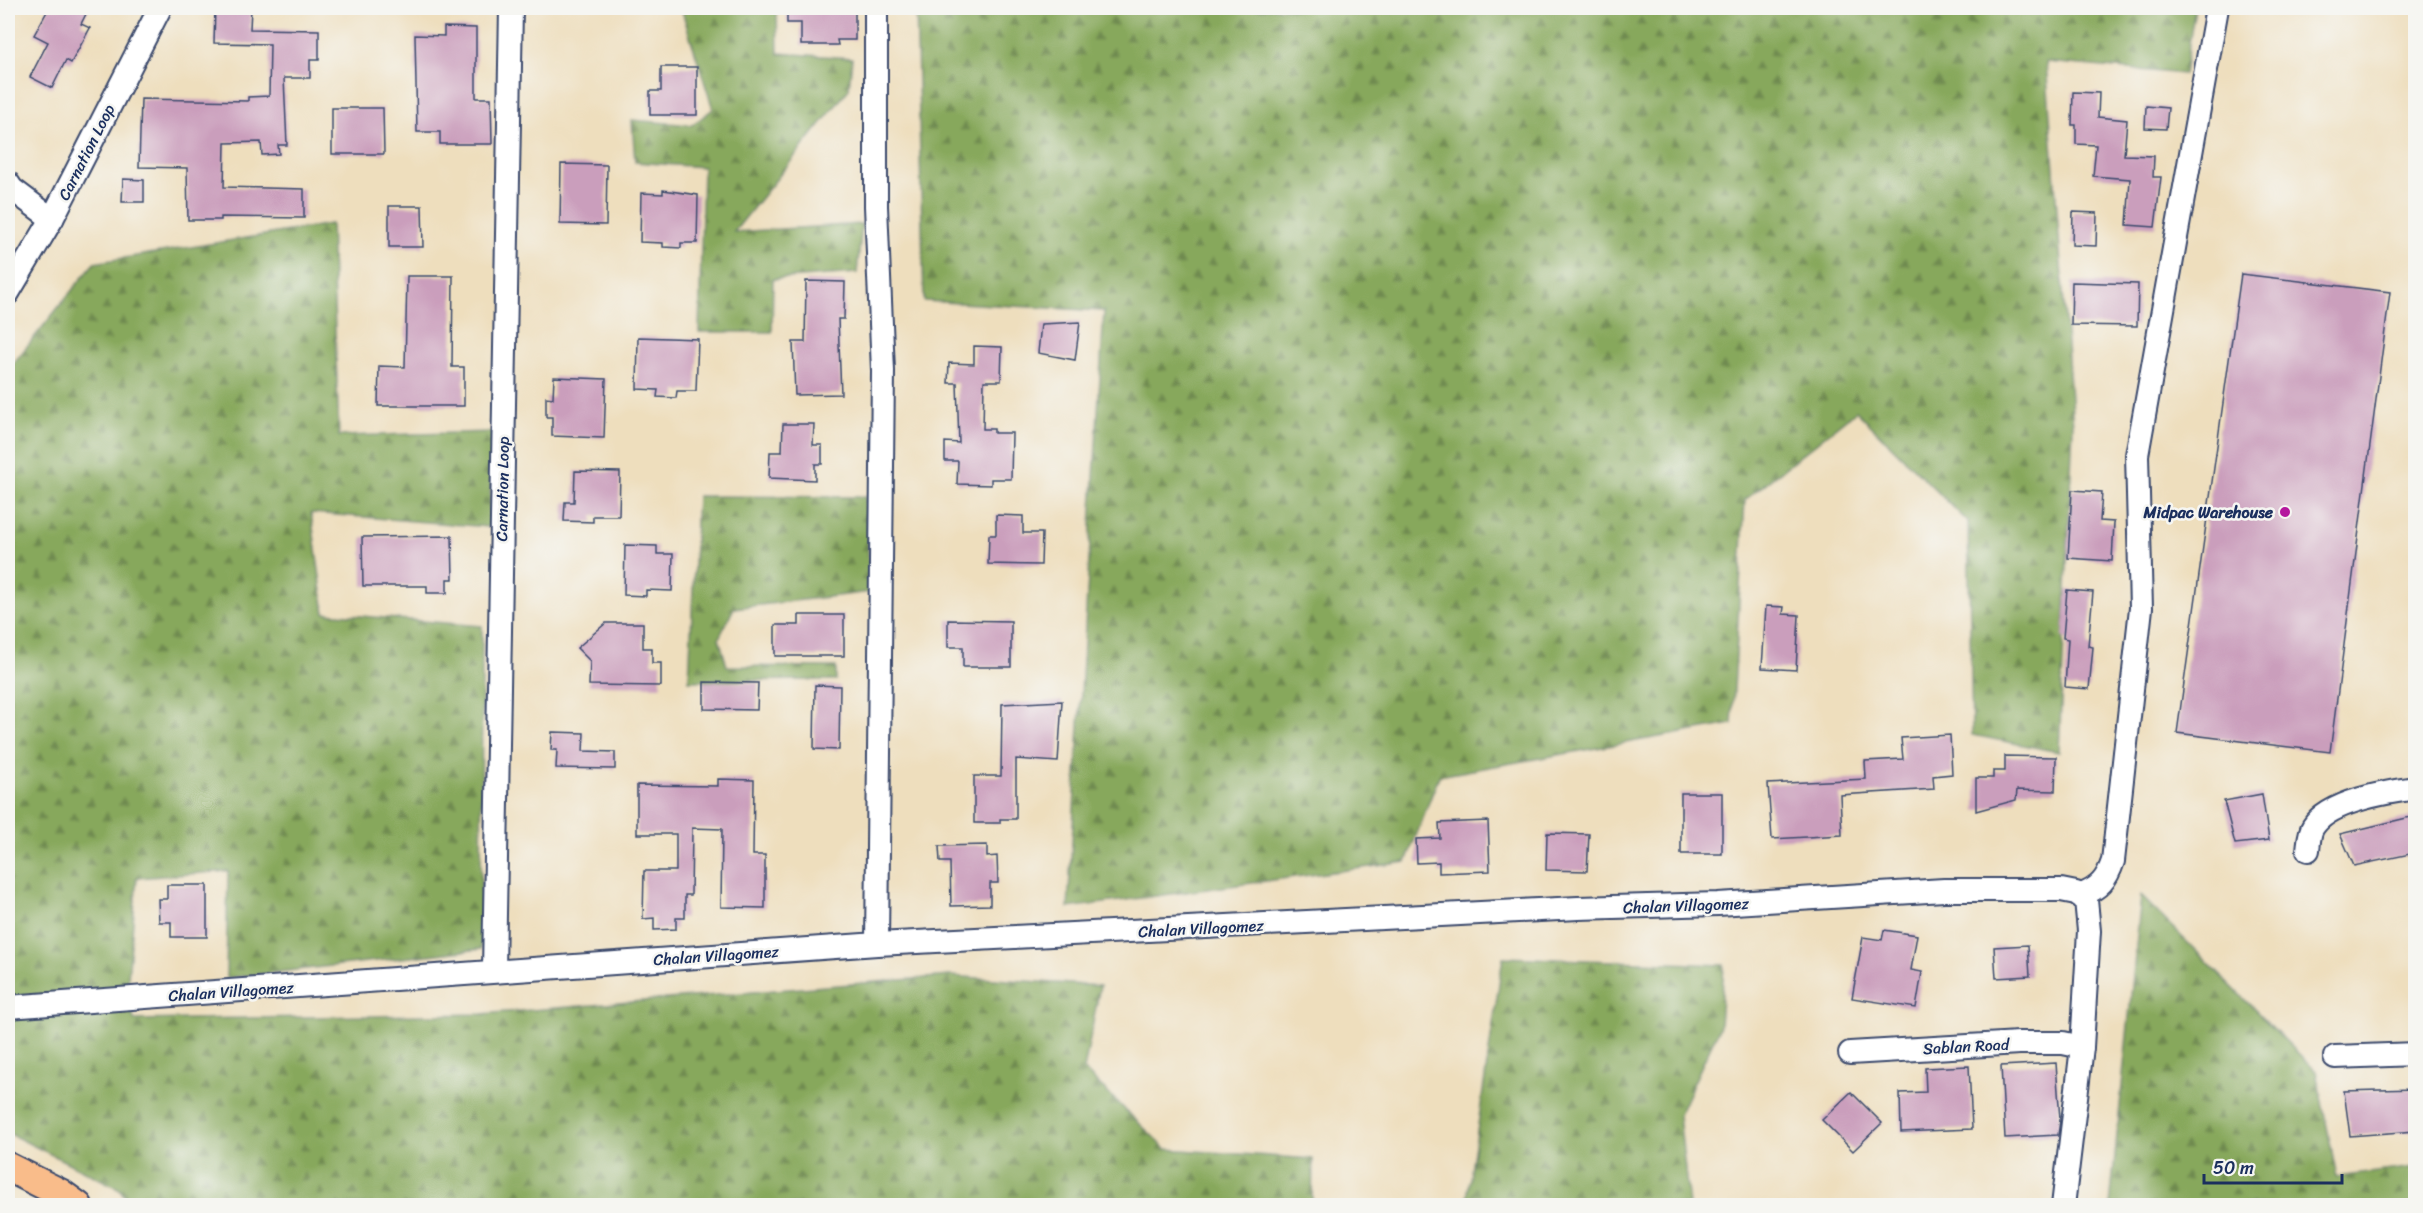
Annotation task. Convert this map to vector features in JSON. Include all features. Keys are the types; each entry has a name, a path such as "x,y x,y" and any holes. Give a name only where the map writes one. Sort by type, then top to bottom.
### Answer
{"main road":[{"path":"8,1167 60,1193 78,1206"}],"street":[{"name":"Carnation Loop","path":"8,293 52,219 160,8"},
{"name":"Carnation Loop","path":"494,971 511,8"},
{"path":"876,8 876,206 883,372 877,944"},
{"path":"2063,1206 2082,1047 2089,919 2086,900 2081,895 2100,885 2108,876 2113,861 2141,608 2137,454 2217,8"},
{"path":"8,183 12,189 52,219"},
{"path":"2308,850 2312,828 2324,816 2337,808 2368,797 2415,788"},
{"name":"Chalan Villagomez","path":"8,1007 877,944 1578,908 1719,904 1944,890 2061,890 2081,895"},
{"name":"Sablan Road","path":"1850,1053 2019,1043 2063,1043 2082,1047"},
{"path":"2335,1057 2415,1054"}],"green space":[{"path":"681,8 777,8 778,53 852,58 849,89 734,232 862,224 857,273 773,279 772,332 699,332 703,167 635,162 632,120 692,125 713,109"},
{"path":"916,8 2195,8 2184,74 2046,62 2073,426 2059,752 1972,735 1968,522 1856,411 1745,500 1732,724 1439,776 1406,862 1068,908 1104,311 924,301"},
{"path":"331,224 339,436 493,432 489,527 311,513 325,613 482,626 481,949 226,978 228,871 137,878 127,989 134,1020 481,1014 950,976 1100,986 1084,1070 1166,1149 1313,1159 1312,1205 129,1205 120,1189 8,1133 8,370 94,263"},
{"path":"697,496 866,497 870,592 734,608 719,638 727,666 836,667 836,680 689,681"},
{"path":"2141,896 2316,1071 2337,1177 2415,1167 2415,1205 2110,1205"},
{"path":"1503,957 1724,965 1720,1026 1679,1115 1689,1205 1466,1205"}],"building":[{"path":"49,8 89,8 81,24 90,28 71,63 66,60 52,88 30,77 48,42 34,35"},
{"path":"215,8 251,8 250,29 319,30 319,60 310,60 310,78 284,78 287,145 278,145 279,154 262,155 261,142 225,143 224,187 304,189 304,218 221,217 221,220 188,220 187,168 139,167 141,99 248,101 248,97 269,96 270,44 214,43"},
{"path":"787,8 855,8 855,40 837,40 838,45 801,45 801,23 787,23"},
{"path":"444,27 476,28 476,98 491,98 492,144 440,144 440,132 417,132 415,35 444,36"},
{"path":"661,67 697,67 697,115 650,115 650,91 661,91"},
{"path":"2073,92 2099,93 2098,117 2127,120 2124,155 2154,156 2153,177 2161,177 2155,227 2127,225 2130,179 2093,176 2096,145 2076,144 2076,125 2072,125"},
{"path":"2146,106 2168,108 2166,129 2145,128"},
{"path":"332,108 383,108 384,154 332,154"},
{"path":"561,164 607,165 606,225 560,224"},
{"path":"123,179 144,180 144,202 122,202"},
{"path":"663,190 698,195 697,243 681,243 681,248 663,247 663,243 640,242 641,193 663,194"},
{"path":"389,206 422,206 423,247 389,247"},
{"path":"2073,212 2097,213 2096,246 2072,245"},
{"name":"Midpac Warehouse","path":"2241,274 2390,292 2330,752 2177,733"},
{"path":"407,276 453,276 452,367 464,367 464,406 378,406 379,366 405,367"},
{"path":"806,281 845,282 844,319 838,319 841,394 795,395 793,342 805,342"},
{"path":"2072,282 2138,284 2137,326 2071,325"},
{"path":"1080,322 1075,360 1038,353 1041,324"},
{"path":"638,337 698,339 696,391 677,391 676,398 657,397 658,390 637,389"},
{"path":"974,346 1002,347 1001,381 984,381 983,429 994,429 994,433 1012,433 1011,479 991,479 991,485 957,484 958,461 945,461 945,442 959,443 957,383 948,383 949,363 974,364"},
{"path":"554,377 606,379 604,438 552,436 552,417 546,417 546,397 553,398"},
{"path":"783,424 814,424 813,445 822,445 822,464 815,464 815,480 769,478 770,452 782,452"},
{"path":"575,471 620,472 619,516 593,516 593,522 564,521 565,502 574,502"},
{"path":"2072,490 2102,492 2100,521 2114,522 2112,561 2068,558"},
{"path":"996,515 1023,516 1023,533 1042,533 1041,565 988,564 989,535 996,535"},
{"path":"452,536 453,579 447,579 447,593 427,593 427,586 363,586 362,537"},
{"path":"625,545 657,546 657,554 673,554 672,591 646,590 646,596 624,595"},
{"path":"2067,590 2093,592 2088,646 2093,647 2089,689 2065,687 2068,639 2063,638"},
{"path":"1766,606 1784,607 1783,614 1799,615 1796,670 1762,668"},
{"path":"799,615 844,615 844,656 775,656 775,625 799,625"},
{"path":"948,620 1011,621 1011,667 963,667 963,647 948,647"},
{"path":"606,623 643,623 643,648 652,648 652,663 661,663 661,686 589,685 590,661 577,648"},
{"path":"704,682 758,683 757,710 704,709"},
{"path":"815,685 840,686 839,750 814,749"},
{"path":"1062,701 1058,762 1016,759 1016,819 1000,819 1000,823 974,823 974,776 1001,776 1002,704"},
{"path":"552,732 584,733 583,751 615,752 615,769 556,768 557,750 551,750"},
{"path":"1950,735 1952,774 1933,776 1934,789 1840,795 1842,835 1772,839 1768,784 1866,779 1865,761 1903,759 1901,738"},
{"path":"2005,756 2056,757 2055,791 2017,790 2016,800 1976,811 1976,778 1993,778 1993,771 2005,771"},
{"path":"718,779 754,780 753,855 765,855 765,908 721,907 722,829 692,828 691,895 685,895 685,918 676,918 676,929 654,930 654,918 643,919 644,871 676,871 676,834 637,834 637,785 718,786"},
{"path":"1681,793 1722,793 1722,854 1681,854"},
{"path":"2262,794 2269,840 2235,844 2224,801"},
{"path":"2415,816 2415,853 2354,866 2340,834"},
{"path":"1488,821 1490,871 1439,873 1439,862 1417,863 1416,839 1440,838 1439,823"},
{"path":"1547,833 1589,834 1587,871 1546,870"},
{"path":"987,845 987,857 997,856 998,883 990,883 990,905 951,906 950,862 940,862 939,846"},
{"path":"167,885 207,885 207,937 171,937 171,922 159,922 158,899 167,899"},
{"path":"1884,930 1917,935 1911,970 1922,972 1916,1008 1852,998 1863,937 1882,940"},
{"path":"2028,945 2030,976 1996,978 1994,947"},
{"path":"2056,1063 2060,1120 2058,1135 2005,1138 2001,1066"},
{"path":"1969,1066 1972,1129 1901,1132 1900,1093 1926,1092 1925,1068"},
{"path":"2415,1089 2415,1131 2350,1136 2344,1091"},
{"path":"1851,1092 1882,1123 1853,1151 1822,1120"}],"place":[{"name":"Midpac Warehouse","path":"2285,512"}]}
